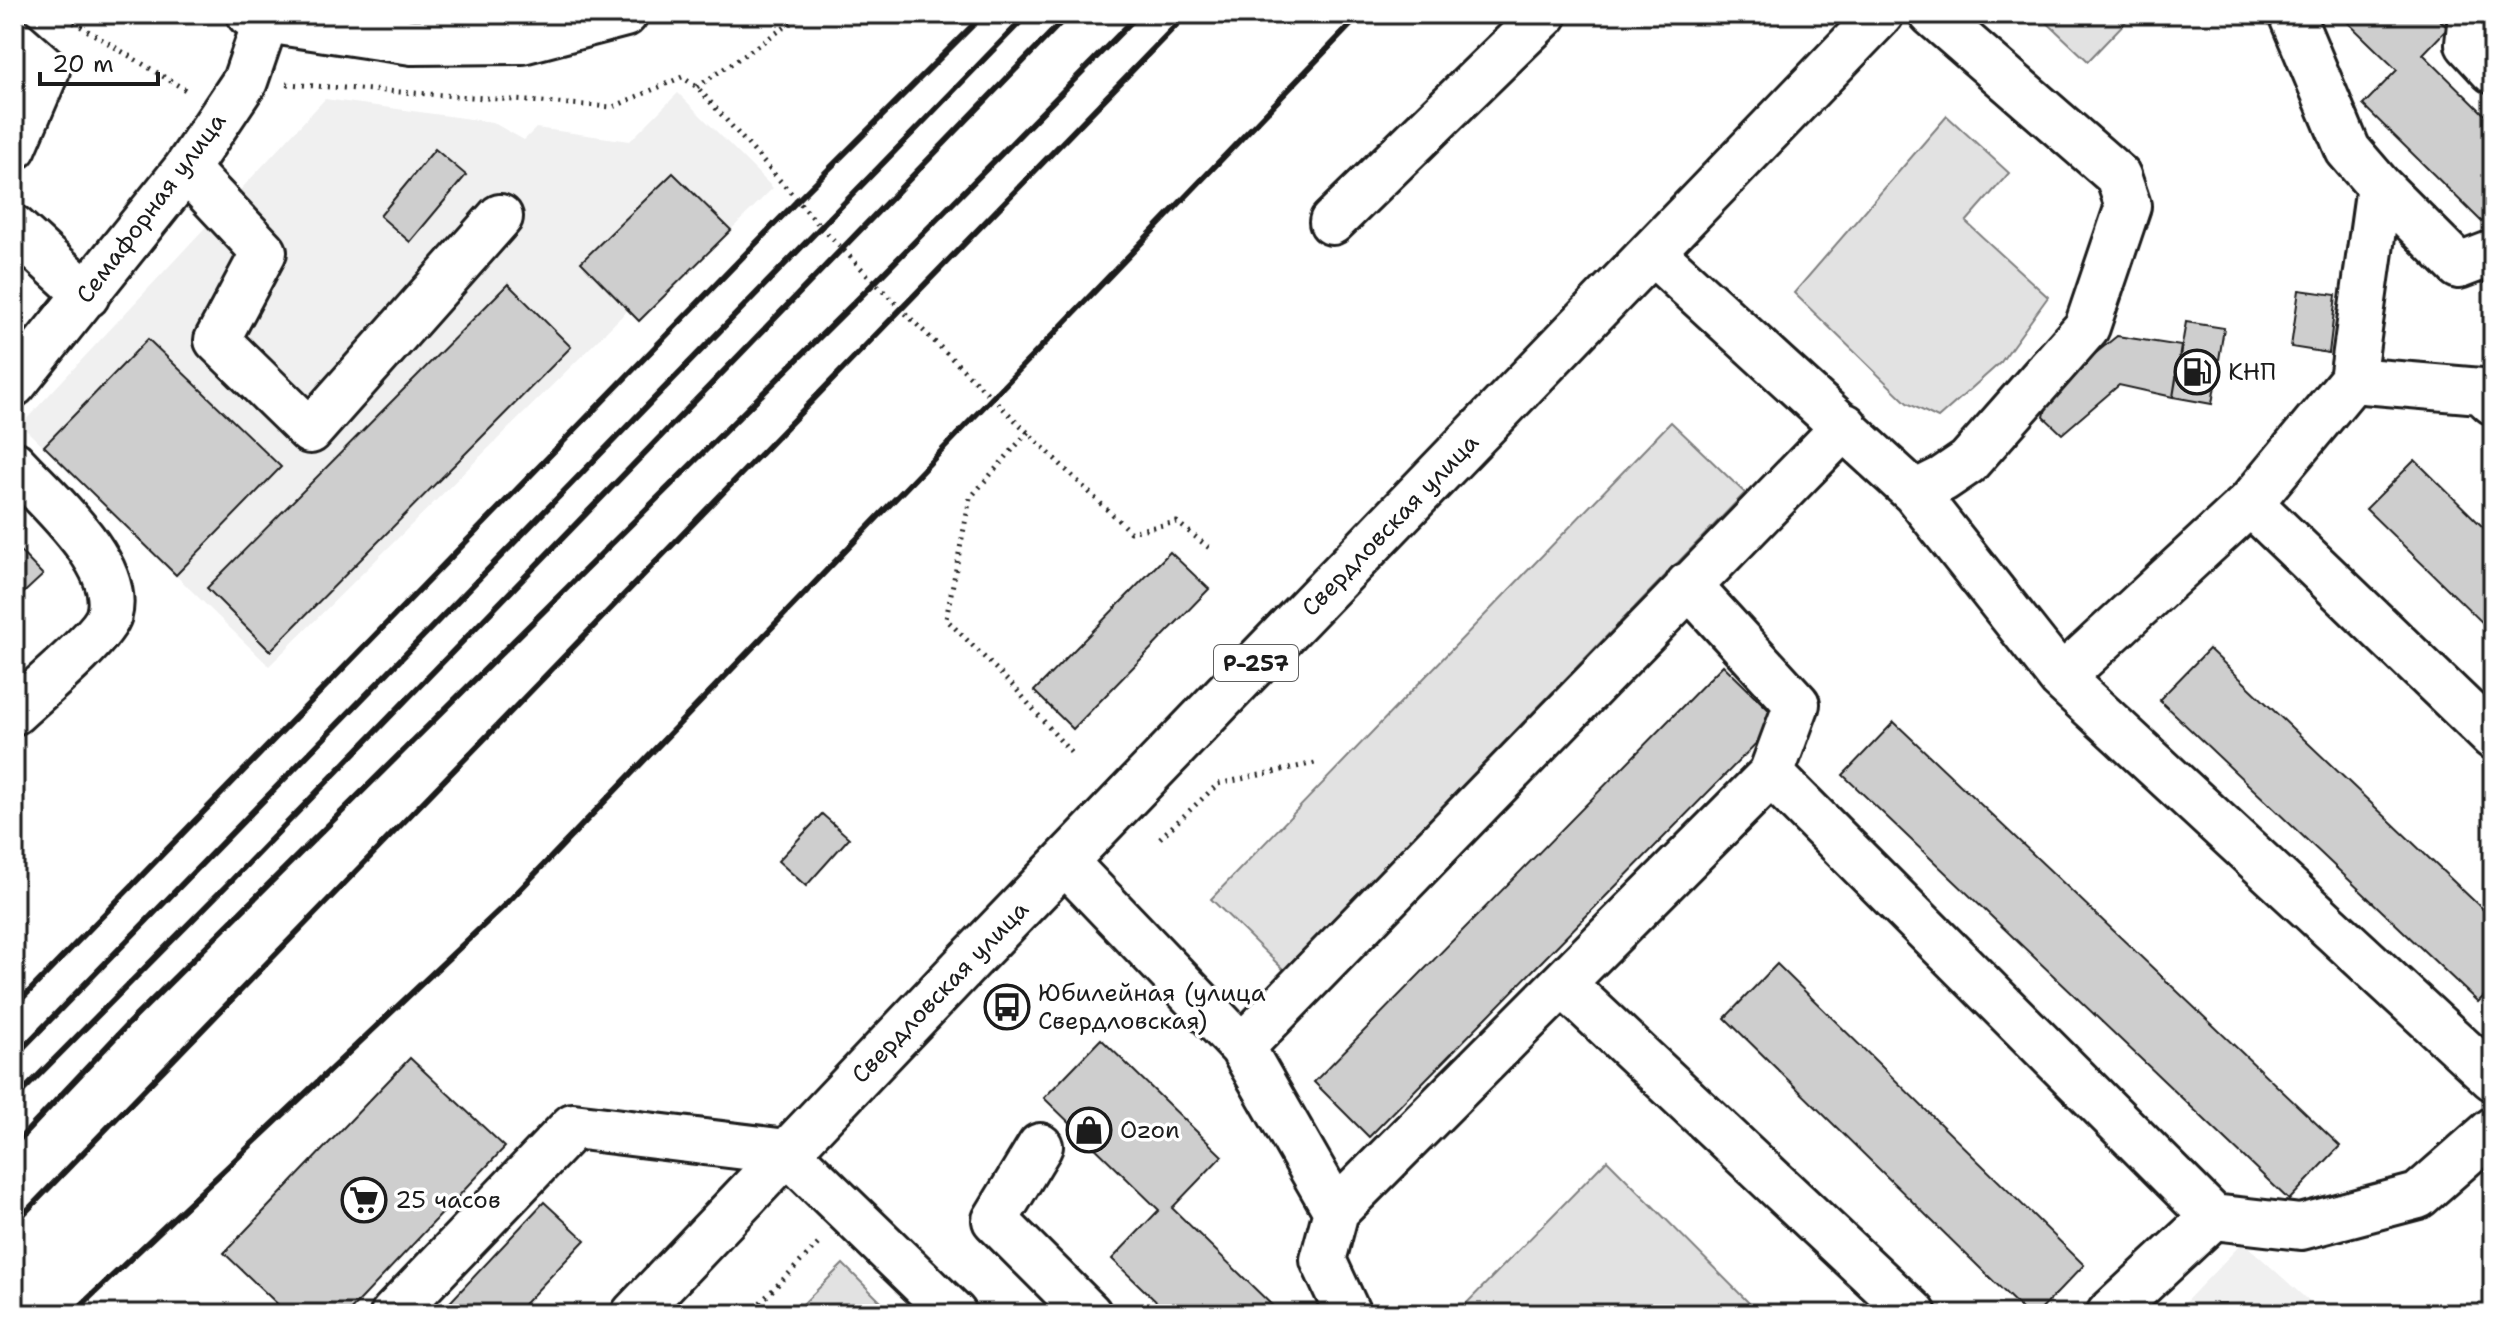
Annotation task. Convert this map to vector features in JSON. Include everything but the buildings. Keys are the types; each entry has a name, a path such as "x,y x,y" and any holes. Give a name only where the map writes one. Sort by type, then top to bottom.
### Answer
{"main road":[{"name":"Семафорная улица","path":"14,384 186,169 245,81 258,17 412,42 522,41 625,14"},
{"path":"1332,222 1545,14"},
{"name":"Свердловская улица","path":"634,1314 1881,14"},
{"path":"1915,493 1968,462 2087,327 2128,206 2118,176 1932,14"},
{"path":"2291,14 2348,150 2379,186 2459,266 2493,253"},
{"path":"2471,14 2468,44 2493,71"},
{"path":"14,41 47,70 14,147"},
{"path":"186,169 264,252 217,340 310,431 500,217"},
{"path":"2061,678 2250,503 2352,380 2379,186"},
{"path":"14,228 87,295"},
{"path":"1653,253 1915,493 2061,678 2493,1078"},
{"path":"2352,380 2481,391 2493,402"},
{"path":"1242,1047 1845,426"},
{"path":"14,464 95,553 108,583 109,616 96,634 14,712"},
{"path":"2250,503 2493,737"},
{"path":"1348,1314 1323,1260 1336,1211 1771,774 1797,704 1688,585"},
{"path":"1771,774 2213,1217 2301,1227 2418,1196 2493,1130"},
{"path":"1065,862 1242,1047 1336,1211"},
{"path":"1563,984 1914,1314"},
{"path":"393,1314 573,1126 787,1152 954,1314"},
{"path":"1040,1146 995,1220 1089,1314"},
{"path":"2109,1314 2213,1217"}],"path":[{"path":"60,14 195,96 245,81 613,107 682,77 697,87 796,202 900,308 1130,532 1177,522 1213,551"},
{"path":"697,87 804,14"},
{"path":"1028,432 970,498 946,619 1015,688 1072,754"},
{"path":"1160,838 1218,784 1315,763"},
{"path":"749,1314 849,1213"}],"shaded area":[{"path":"2038,14 2133,14 2088,61"},
{"path":"678,93 773,188 639,321 628,310 269,666 21,425 325,99 492,122 524,140 536,128 630,141"},
{"path":"1947,116 2009,173 1966,222 2048,297 2001,362 1938,418 1907,403 1794,293"},
{"path":"1671,422 1745,493 1284,970 1211,899"},
{"path":"1607,1160 1760,1314 1456,1314"},
{"path":"2243,1242 2323,1314 2174,1314"},
{"path":"843,1264 893,1314 793,1314"}],"railway":[{"path":"14,1007 796,202 984,14"},
{"path":"14,1057 1028,14"},
{"path":"14,1100 230,882 1069,14"},
{"path":"14,1145 128,1024 875,282 1139,14"},
{"path":"14,1224 1187,14"},
{"path":"72,1314 509,901 1361,14"}],"place":[{"name":"КНП","path":"2197,372"},
{"name":"Юбилейная (улица Свердловская)","path":"1007,1007"},
{"name":"Ozon","path":"1089,1130"},
{"name":"25 часов","path":"364,1200"}]}
